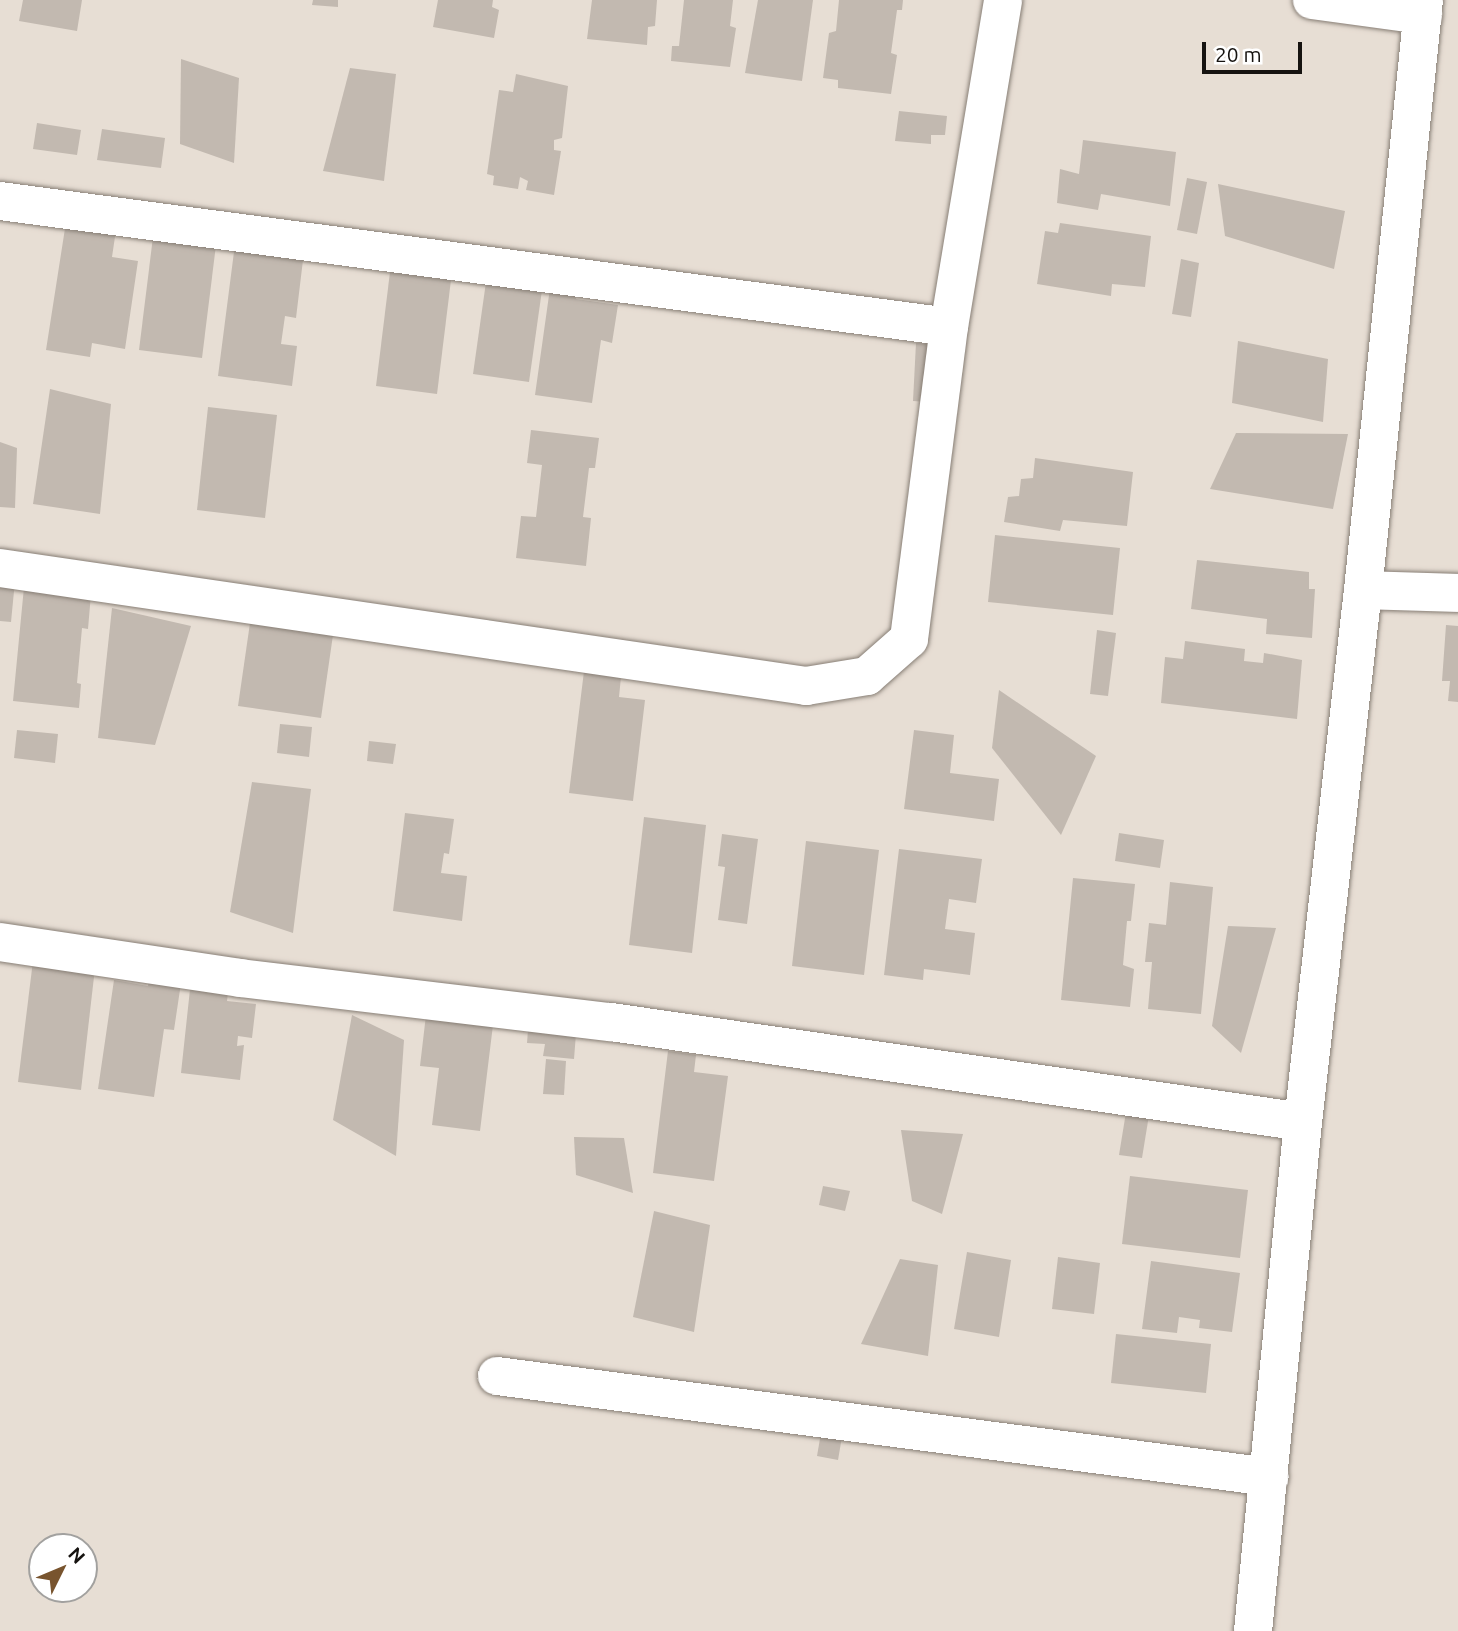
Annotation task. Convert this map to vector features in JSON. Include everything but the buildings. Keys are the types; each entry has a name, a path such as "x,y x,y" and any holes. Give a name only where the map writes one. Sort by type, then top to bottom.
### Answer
{"street":[{"path":"0,568 806,686 867,676 909,639 948,327 1003,0"},
{"path":"1253,1631 1303,1122 1363,590 1423,8 1312,0"},
{"path":"0,201 948,327"},
{"path":"1363,590 1458,593"},
{"path":"0,942 240,978 611,1022 1303,1122"},
{"path":"497,1376 1269,1478"}]}
